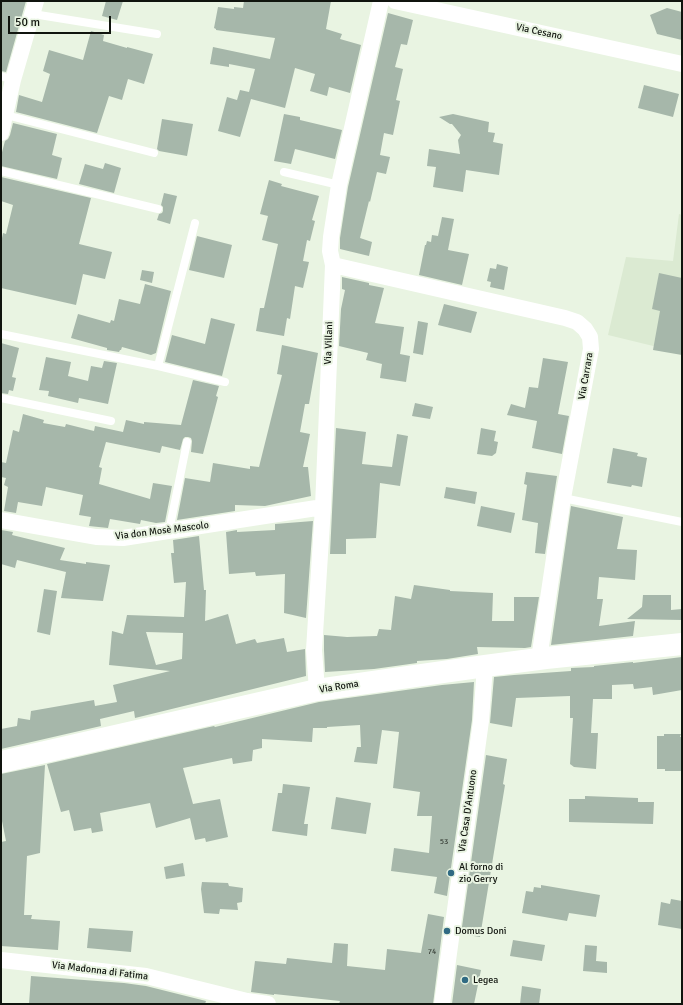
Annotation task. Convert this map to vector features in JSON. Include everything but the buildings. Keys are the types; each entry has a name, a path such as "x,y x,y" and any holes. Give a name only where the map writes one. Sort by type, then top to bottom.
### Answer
{"main road":[{"name":"Via Roma","path":"1,762 317,690 539,659 682,644"}],"street":[{"name":"Via Villani","path":"317,690 314,650 323,507 333,265 330,251 331,237 339,186 380,1"},
{"name":"Via Cesano","path":"395,1 427,4 682,64"},
{"path":"1,133 6,115 7,78 34,7"},
{"name":"Via Carrara","path":"333,265 565,318 577,322 585,329 590,337 591,349 563,498 539,659"},
{"name":"Via don Mosè Mascolo","path":"1,520 96,537 123,538 323,507"},
{"name":"Via Casa D'Antuono","path":"442,1004 481,721 485,666"},
{"name":"Via Madonna di Fatima","path":"1,960 146,976 247,1001 268,1004"}],"lane":[{"path":"34,7 157,34"},
{"path":"6,115 154,153"},
{"path":"1,171 158,208"},
{"path":"284,172 339,186"},
{"path":"158,366 195,223"},
{"path":"1,334 158,366 225,382"},
{"path":"1,398 111,421"},
{"path":"169,531 187,442"},
{"path":"563,498 682,522"}],"shaded area":[{"path":"679,214 682,215 682,353 608,335 626,257 673,261"}],"place":[{"name":"Al forno di zio Gerry","path":"451,873"},
{"name":"Domus Doni","path":"447,931"},
{"name":"Legea","path":"465,980"}]}
